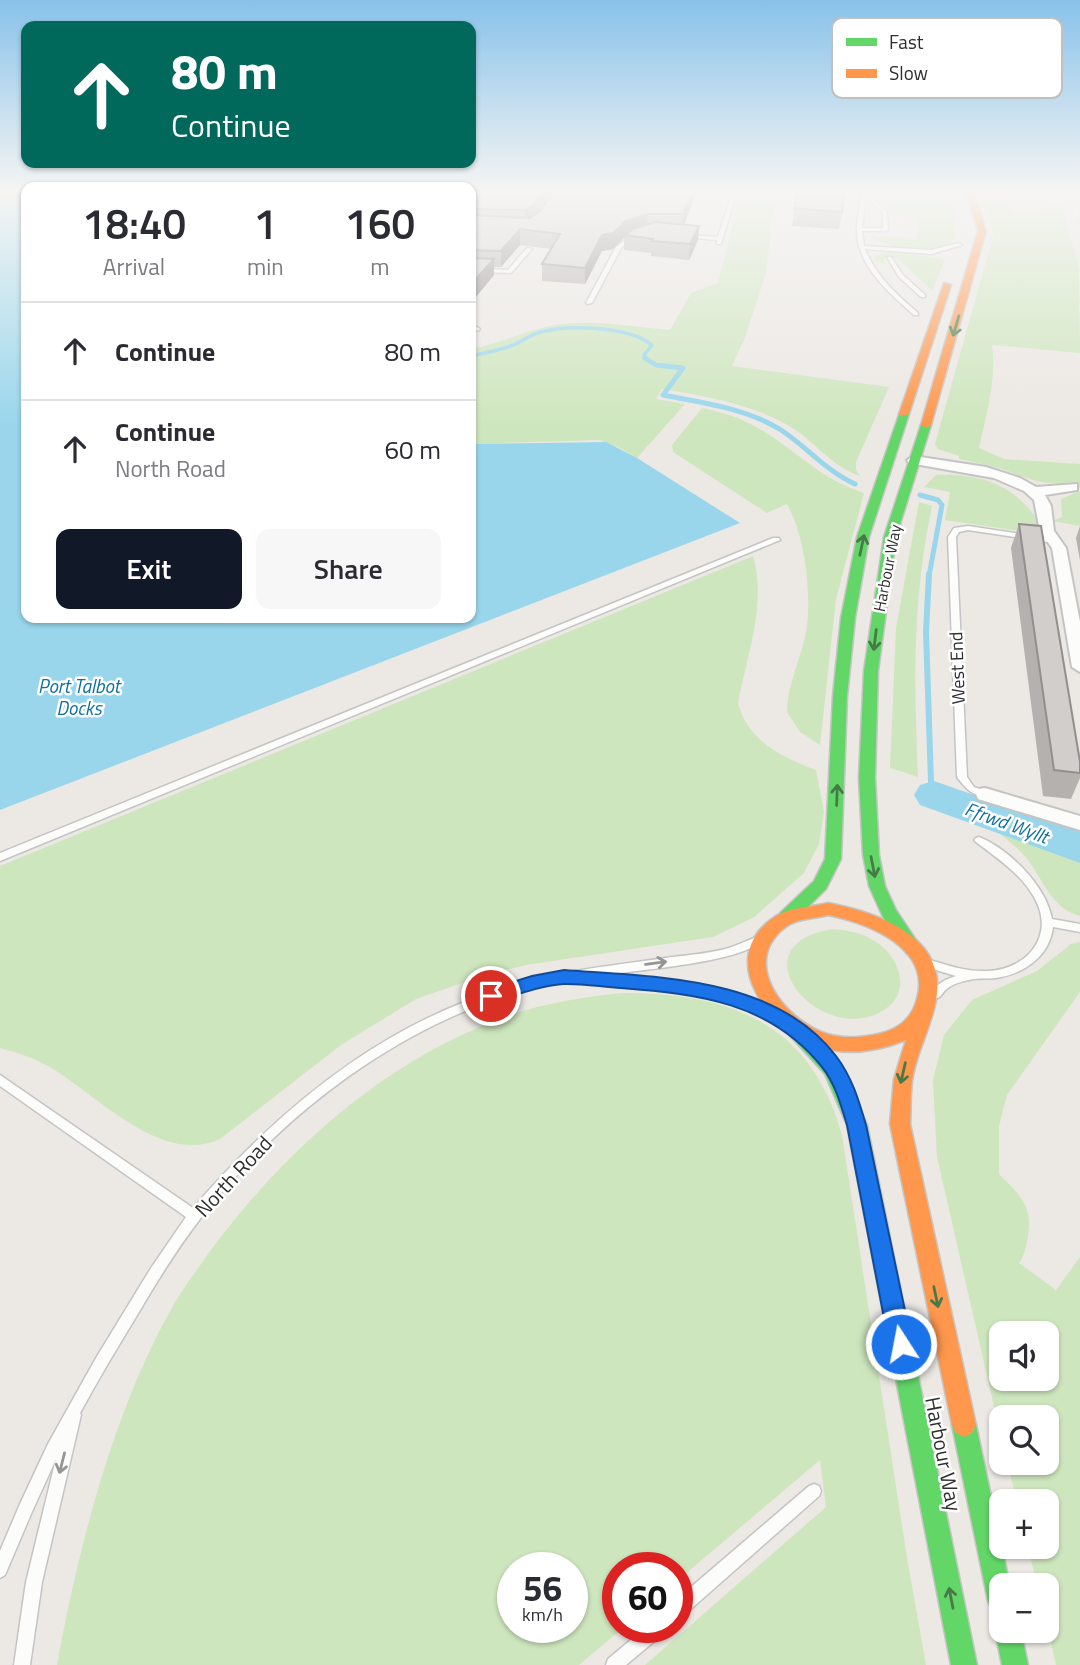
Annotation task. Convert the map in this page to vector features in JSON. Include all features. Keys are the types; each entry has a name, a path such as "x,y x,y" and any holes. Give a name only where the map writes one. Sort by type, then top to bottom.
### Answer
{"main road":[{"name":"Harbour Way","path":"786,918 819,888 828,875 833,859 840,696 848,618 863,537 952,269"},
{"name":"Harbour Way","path":"914,951 888,913 877,886 871,855 867,778 871,671 890,537 972,269"},
{"path":"828,909 850,912 877,921 897,933 914,951 928,981 924,1009 915,1023 904,1032 871,1044 849,1045 826,1041 790,1024 769,1005 757,982 755,956 764,936 786,918 806,911 828,909"},
{"name":"Harbour Way","path":"924,1009 902,1074 899,1095 900,1124 995,1573"},
{"name":"Harbour Way","path":"790,1024 829,1061 845,1090 857,1125 964,1665"},
{"path":"1010,1643 1015,1665"}],"street":[{"path":"914,460 990,473 1033,492 1044,504 1052,538 1059,548 1080,667"},
{"path":"1033,492 1072,487"},
{"name":"West End","path":"985,794 1080,823"}],"lane":[{"path":"476,270 509,272 512,269"},
{"path":"589,303 608,269"},
{"path":"871,269 877,278 916,314"},
{"path":"896,269 923,296"},
{"path":"877,278 901,276"},
{"name":"West End","path":"985,794 971,789 962,777 952,537 957,530 968,528 1052,538"},
{"path":"0,857 776,540"},
{"path":"924,1009 944,985 954,979 996,975 1023,965 1044,944 1048,922 1042,902 1033,888 1001,856 979,840"},
{"path":"1048,922 1080,928"},
{"path":"564,977 702,957 748,945 764,936"},
{"path":"914,951 931,964 979,975"},
{"path":"564,977 708,990 737,997 790,1024"},
{"name":"North Road","path":"0,1570 24,1508 79,1397 194,1216 221,1185 295,1111 349,1070 423,1024 456,1009 532,983 564,977"},
{"path":"0,1080 194,1216"},
{"path":"0,1088 40,1106"},
{"path":"22,1665 34,1582 79,1397"},
{"path":"693,1596 814,1490"},
{"path":"614,1665 640,1643"}],"green space":[{"path":"722,269 767,269 744,340 732,366 889,387 856,462 856,470 860,476 831,460 791,427 761,412 728,402 662,389 656,399 685,404 637,458 599,440 476,444 476,348 564,324 594,323 670,330 691,293 718,283"},
{"path":"908,269 941,269 932,291"},
{"path":"984,269 1079,269 1080,353 992,345 992,384 979,448 1004,459 1080,464 1080,488 1072,482 1045,482 959,459 959,456 938,449 935,444"},
{"path":"702,408 752,424 822,473 864,493 836,599 820,745 800,732 787,712 791,684 805,638 808,606 806,569 794,518 787,504 767,513 673,452 672,445"},
{"path":"936,475 967,476 1006,489 1028,508 1038,520 1038,526 1020,531 945,520 950,492 924,487"},
{"path":"1080,491 1080,526 1053,521 1062,517 1061,499"},
{"path":"919,502 932,506 921,575 916,642 918,777 890,768 896,628"},
{"path":"753,556 757,574 757,610 738,703 749,728 768,746 816,770 824,812 819,844 804,873 754,917 713,937 526,965 488,974 416,999 341,1045 220,1139 198,1145 176,1143 153,1136 110,1110 50,1067 0,1048 0,866"},
{"path":"995,830 1080,859 1080,916 1060,906 1028,860"},
{"path":"832,929 868,937 882,946 895,963 900,983 898,993 884,1010 860,1018 836,1016 814,1006 797,990 788,972 789,954 803,939"},
{"path":"1080,942 1080,992 1007,1095 999,1126 999,1174 1020,1196 1027,1211 1029,1230 1019,1263 1056,1290 1080,1257 1080,1665 1056,1665 1051,1643 1059,1643 1059,1573 1034,1573 1031,1559 1059,1559 1059,1489 1014,1489 1010,1475 1059,1475 1059,1405 994,1405 990,1391 1059,1391 1059,1321 989,1321 989,1384 937,1157 933,1080 944,1035 972,1000 1037,971 1071,944"},
{"path":"623,993 698,999 731,1008 761,1022 787,1041 810,1066 828,1097 842,1135 926,1665 645,1665 670,1643 693,1643 693,1623 826,1507 820,1460 693,1567 693,1552 602,1552 602,1643 605,1643 579,1665 57,1665 87,1530 130,1395 174,1304 213,1247 242,1211 305,1143 377,1085 456,1037 499,1019 560,1002"}],"water":[{"name":"Port Talbot Docks","path":"0,269 21,269 21,623 476,623 476,444 606,442 637,458 740,523 0,810"},
{"path":"988,804 1080,834 1080,859 980,825"}],"building":[{"path":"476,269 485,269 476,279"},
{"path":"1019,524 1041,526 1080,773 1054,770"}],"waterway":[{"path":"476,355 508,347 549,330 597,328 628,334 652,345 644,355 645,358"},
{"path":"645,358 656,365 683,368 663,395 724,407 753,416 781,430 855,484"},
{"path":"920,495 938,500 942,505 929,576"},
{"path":"929,574 926,632 931,782 934,795"},
{"name":"Ffrwd Wyllt","path":"934,795 1080,848"}],"traffic: fast":[{"path":"786,918 820,885 833,859 840,696 848,618 863,537 904,414"},
{"path":"913,949 889,913 877,886 871,855 867,778 871,671 890,537 926,425"},
{"path":"790,1024 832,1069 857,1125 964,1665"},
{"path":"964,1425 995,1573"},
{"path":"1010,1643 1015,1665"}],"traffic: slow":[{"path":"926,425 971,269"},
{"path":"904,414 947,285"},
{"path":"828,909 862,917 896,933 910,944 920,958 927,974 927,997 919,1017 905,1031 872,1042 836,1043 804,1032 773,1005 757,970 757,953 765,936 782,921 828,909"},
{"path":"924,1009 903,1079 900,1124 964,1425"}],"route":[{"path":"491,996 532,983 564,977 663,984 737,997 790,1024 829,1061 845,1090 857,1125 901,1344"}]}
